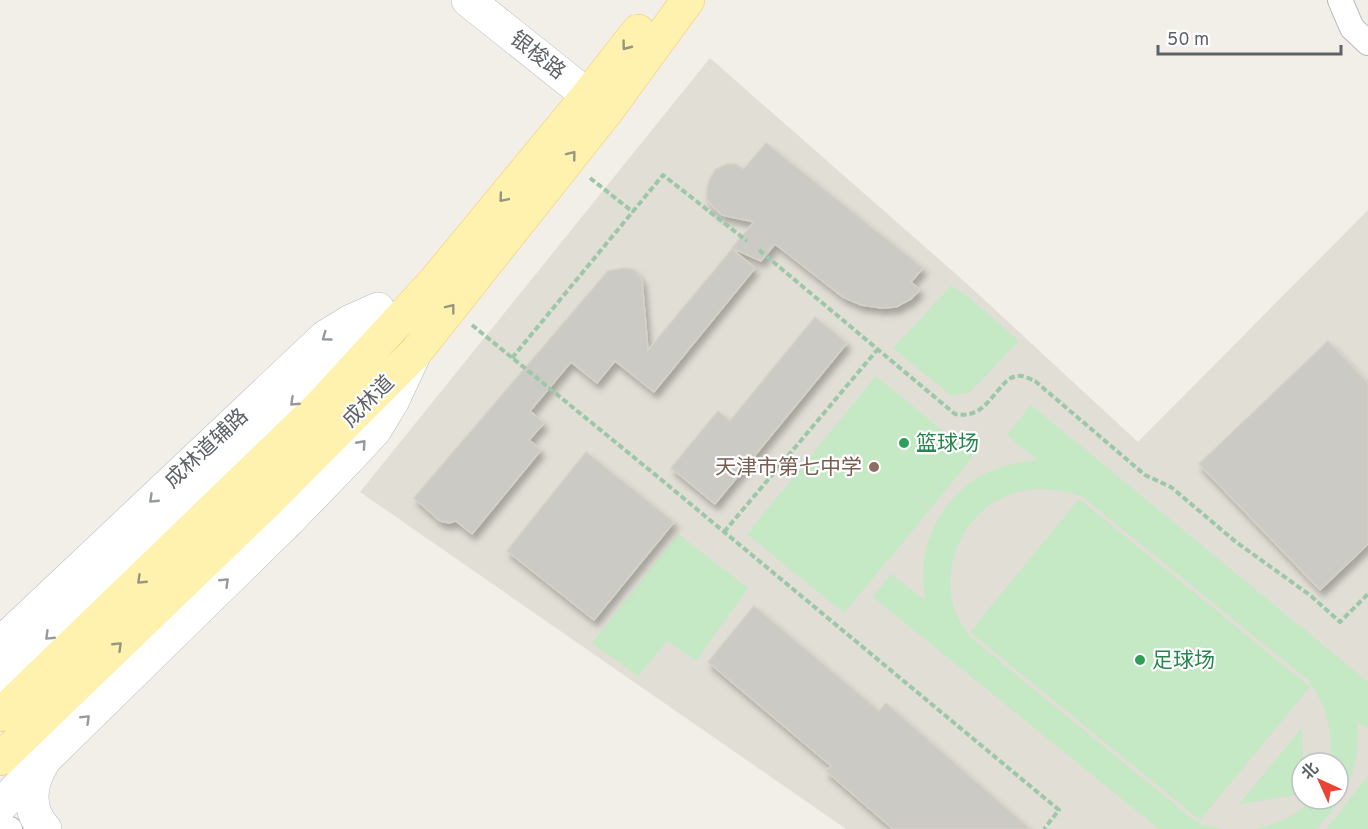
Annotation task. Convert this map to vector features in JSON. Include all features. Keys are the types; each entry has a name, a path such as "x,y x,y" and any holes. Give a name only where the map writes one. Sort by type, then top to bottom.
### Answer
{"main road":[{"name":"银梭路","path":"468,0 598,103"},
{"name":"成林道","path":"443,295 568,161 598,103 661,0"},
{"name":"成林道","path":"0,759 268,501 415,353 443,295 598,103 688,0"},
{"path":"0,715 320,406 443,295"},
{"path":"0,682 226,464 356,344 384,320 443,295"},
{"name":"成林道辅路","path":"0,644 324,337 351,321 443,295"},
{"path":"0,806 289,520 375,430 393,400 415,353"},
{"path":"44,760 36,774 31,796 36,816 45,829"}],"street":[{"path":"1340,0 1353,28 1368,44"},
{"path":"0,826 10,829"}],"path":[{"path":"568,161 633,212"},
{"path":"512,358 663,175 747,241"},
{"path":"759,250 955,414 967,416 982,408 1007,380 1017,376 1026,377 1035,381 1145,474 1170,487 1236,542 1311,596 1340,622 1368,594"},
{"path":"443,295 512,358 1059,810 1044,829"},
{"path":"724,532 877,350"}],"shaded area":[{"name":"天津市第七中学","path":"710,58 965,282 1138,442 1368,210 1368,829 846,829 360,492"}],"green space":[{"path":"951,286 965,294 1019,341 970,392 952,396 893,348"},
{"path":"876,376 973,456 931,508 908,490 930,509 844,613 747,534"},
{"path":"1031,405 1368,682 1368,729 1357,721 1357,754 1350,781 1350,751 1330,751 1329,730 1324,709 1308,680 1083,497 1054,490 1025,490 1006,496 979,514 960,540 954,556 950,588 956,613 970,637 1191,818 1201,824 1222,829 1159,829 873,597 891,574 926,601 923,582 924,562 935,525 945,508 958,493 991,471 1037,460 1007,435"},
{"name":"足球场","path":"1079,499 1310,687 1200,820 970,632"},
{"path":"678,534 748,588 696,661 667,641 638,676 592,643"},
{"path":"1302,728 1303,751 1290,751 1290,796 1239,804"},
{"path":"1368,776 1368,829 1326,829 1340,811 1350,811 1350,799"},
{"path":"1299,811 1332,811 1315,829 1255,829 1286,819"}],"building":[{"path":"766,143 923,268 911,282 920,290 911,299 896,307 861,305 843,297 775,244 761,261 732,248 754,222 722,215 713,207 707,199 710,178 716,169 727,164 735,164 744,169"},
{"path":"732,249 755,268 654,392 615,361 597,383 571,362 530,411 544,423 529,440 541,450 472,534 456,521 449,523 440,521 414,498 608,271 625,268 635,270 642,280 648,350"},
{"path":"815,317 847,343 715,504 671,468 718,411 730,421"},
{"path":"1328,341 1368,383 1368,544 1320,590 1199,464"},
{"path":"586,452 674,522 594,620 507,551"},
{"path":"754,606 879,711 886,703 1030,829 893,829 826,771 831,766 708,662"}],"place":[{"name":"篮球场","path":"904,443"},
{"name":"天津市第七中学","path":"874,467"},
{"name":"足球场","path":"1140,660"}]}
